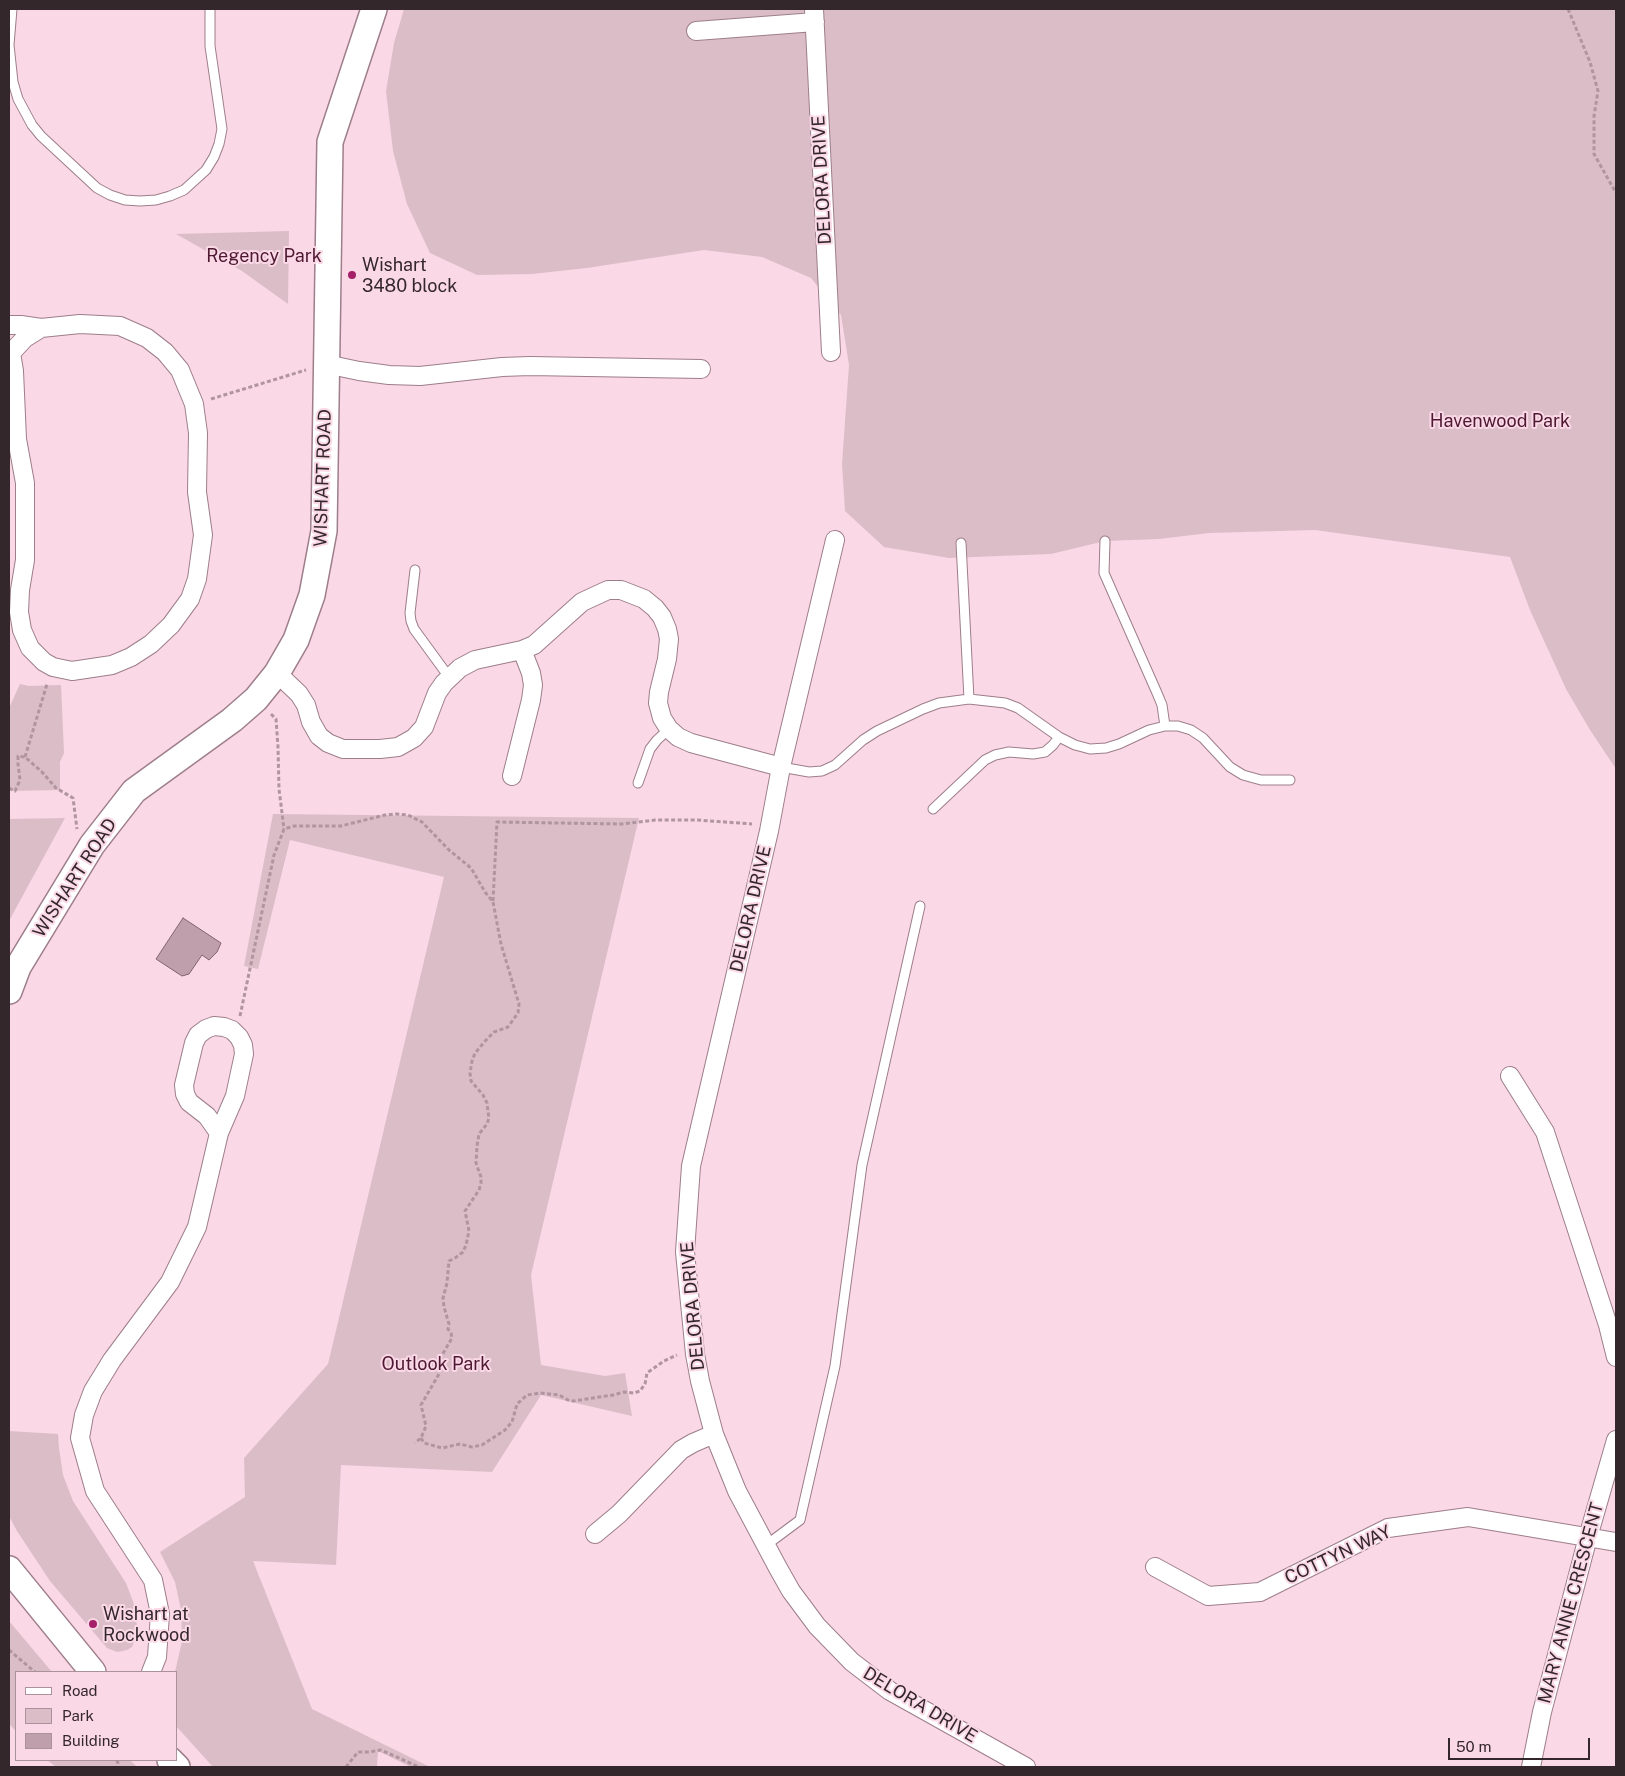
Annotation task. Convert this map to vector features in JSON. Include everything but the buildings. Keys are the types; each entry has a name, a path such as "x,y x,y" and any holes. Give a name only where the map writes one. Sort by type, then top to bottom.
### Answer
{"street":[{"name":"WISHART ROAD","path":"9,991 18,967 92,845 134,791 232,720 256,698 277,673 296,640 312,595 324,531 330,142 374,9"},
{"path":"696,32 814,15"},
{"name":"DELORA DRIVE","path":"814,15 831,352"},
{"path":"9,325 41,328 80,324 120,326 147,338 165,352 180,370 194,404 198,433 197,484 202,535 197,579 190,599 171,626 151,644 112,665 92,669 72,671 53,667 44,662 30,648 20,621 20,590 25,560 24,483 17,439 14,371 10,352 25,338 41,328"},
{"path":"326,364 367,372 420,376 530,366 700,369"},
{"name":"DELORA DRIVE","path":"835,540 781,767 770,825 692,1166 685,1252 695,1354 714,1434 737,1491 765,1546 804,1609 834,1645 858,1667 890,1691 1026,1767"},
{"path":"277,673 299,694 306,705 311,722 319,736 328,743 343,749 398,747 414,738 424,727 437,693 460,668 475,660 522,650 534,645 582,602 608,590 621,590 644,599 662,617 669,639 668,659 658,703 662,718 669,729 678,737 691,743 781,767"},
{"path":"512,776 532,700 533,685 531,673 522,650"},
{"path":"151,1671 157,1657 160,1614 153,1580 95,1491 80,1438 84,1415 93,1391 112,1360 170,1282 197,1227 219,1133 235,1096 244,1054 243,1045 239,1037 232,1030 214,1026 198,1035 194,1043 184,1085 185,1094 189,1102 207,1116 219,1133"},
{"path":"1510,1076 1545,1132 1612,1323 1616,1357"},
{"path":"595,1534 619,1514 682,1450 698,1440 714,1434"},
{"name":"MARY ANNE CRESCENT","path":"1531,1767 1535,1739 1616,1440"},
{"name":"COTTYN WAY","path":"1155,1567 1208,1596 1260,1592 1388,1528 1468,1517 1616,1542"},
{"path":"9,1569 92,1671"}],"lane":[{"path":"12,9 9,45 13,82 18,99 32,124 41,136 96,188 125,200 140,201 156,200 184,190 206,170 219,144 222,129 210,46 210,9"},
{"path":"1105,541 1104,573 1162,705 1165,726"},
{"path":"961,543 969,699"},
{"path":"415,570 410,613 411,622 414,629 450,677"},
{"path":"781,767 809,772 822,771 835,765 863,740 877,731 940,703 969,699 1005,703 1018,708 1035,718 1059,737 1075,745 1090,749 1106,748 1119,744 1149,730 1165,726 1178,726 1191,730 1203,738 1230,767 1243,775 1261,780 1290,780"},
{"path":"638,783 650,749 669,729"},
{"path":"933,809 995,755 1009,752 1033,754 1045,752 1059,737"},
{"path":"765,1546 800,1520 835,1366 862,1165 920,906"}],"path":[{"path":"1568,9 1590,62 1598,91 1594,116 1594,154 1616,192"},
{"path":"194,404 326,364"},
{"path":"25,757 53,667"},
{"path":"232,1030 239,1019 274,855 284,829 278,789 276,719 256,698"},
{"path":"9,788 15,791 20,780 18,756 25,757 56,788 73,798 79,841 92,845"},
{"path":"284,829 294,826 342,826 385,815 408,815 422,822 449,850 472,868 485,892 493,902"},
{"path":"415,1443 421,1438 426,1426 421,1405 444,1367 441,1357 452,1338 448,1329 449,1324 443,1298 447,1283 449,1261 462,1252 466,1245 469,1231 465,1211 479,1190 481,1183 476,1163 477,1146 479,1134 489,1118 487,1103 471,1080 472,1061 475,1053 487,1039 494,1032 508,1027 518,1013 519,1004 501,944 493,902 497,822 622,824 655,820 698,820 770,825"},
{"path":"421,1438 424,1443 442,1448 460,1444 482,1445 506,1430 512,1422 517,1404 527,1395 540,1392 559,1395 573,1401 640,1391 645,1384 647,1373 664,1361 684,1353 695,1354"},
{"path":"9,1650 34,1671"},
{"path":"346,1767 358,1752 375,1750 381,1750 419,1767"}],"green space":[{"name":"Havenwood Park","path":"404,9 1616,9 1616,769 1566,689 1530,610 1510,557 1315,530 1209,533 1159,539 1105,541 1051,554 949,558 884,547 845,511 842,464 849,365 841,315 811,278 762,257 704,250 587,268 532,274 477,275 430,253 407,204 393,151 386,91 394,43"},
{"name":"Regency Park","path":"289,231 288,304 242,271 176,234"},
{"path":"20,684 29,686 61,685 64,753 60,762 60,790 9,791 9,707"},
{"name":"Outlook Park","path":"273,814 639,818 531,1275 541,1365 605,1376 625,1373 632,1416 541,1395 492,1472 341,1465 336,1565 253,1561 312,1709 430,1767 411,1767 378,1751 377,1767 213,1767 178,1728 178,1671 175,1671 182,1641 181,1610 175,1582 160,1552 245,1497 244,1458 328,1364 444,877 290,840 258,969 244,966"},
{"path":"65,818 9,921 9,819"},
{"path":"9,1431 58,1434 63,1475 73,1501 126,1583 134,1604 137,1626 136,1637 132,1647 127,1650 117,1652 107,1648 50,1581 17,1531 9,1516"},
{"path":"9,1621 51,1671 15,1671 15,1730 9,1724"},
{"path":"48,1761 131,1761 137,1767 56,1767"}],"place":[{"name":"Wishart 3480 block","path":"352,275"},
{"name":"Wishart at Rockwood","path":"93,1624"}]}
